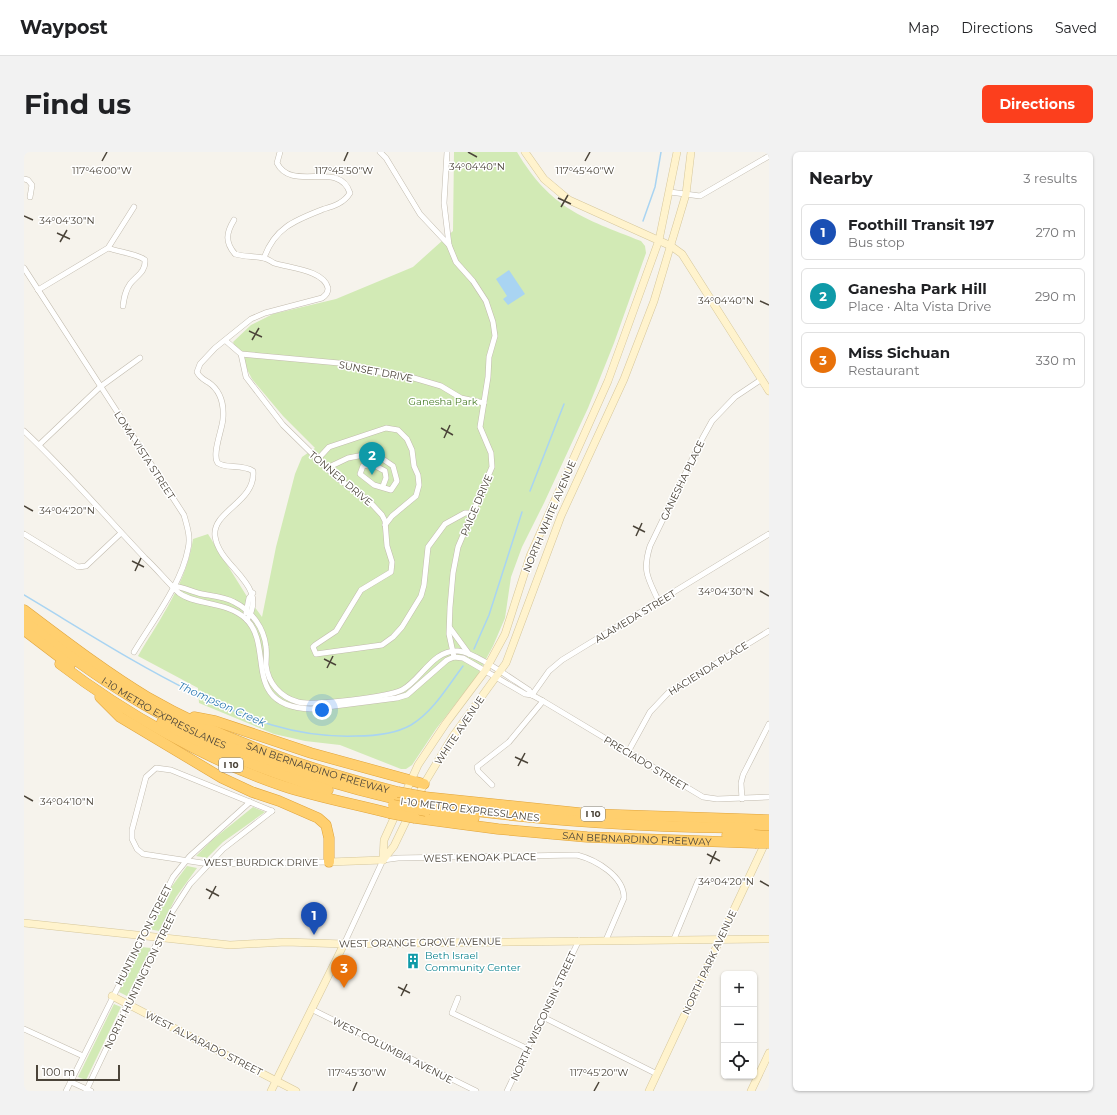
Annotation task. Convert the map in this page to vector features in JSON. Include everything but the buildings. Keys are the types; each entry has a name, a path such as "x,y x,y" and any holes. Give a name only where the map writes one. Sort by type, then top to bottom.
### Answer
{"highway":[{"name":"SAN BERNARDINO FREEWAY","path":"24,610 116,678 149,698 244,744 340,777 394,803 415,818 498,829 587,837 758,832"},
{"name":"I-10 METRO EXPRESSLANES","path":"24,621 112,686 170,719 199,733 290,770 394,803"},
{"name":"I-10 METRO EXPRESSLANES","path":"24,630 70,665 124,701 176,730 229,755 300,782 394,803 424,804 486,820 649,833 758,832 769,835"},
{"name":"SAN BERNARDINO FREEWAY","path":"24,636 87,684 177,739 232,766 283,786 394,803 589,814 758,832 769,843"},
{"path":"87,684 120,717 182,755 246,789 318,818 326,826 329,838 329,862"},
{"path":"182,715 215,721 312,753 424,784"},
{"name":"I-10 METRO EXPRESSLANES","path":"758,832 769,828"},
{"path":"758,832 769,849"}],"main road":[{"path":"525,152 544,179 569,200 671,246 686,259 769,391"},
{"name":"NORTH WHITE AVENUE","path":"383,860 384,840 418,765 446,723 487,668 505,634 530,556 608,381 659,240 677,152"},
{"name":"NORTH WHITE AVENUE","path":"497,674 506,663 561,516 624,378 654,301 686,194 691,152"},
{"name":"WHITE AVENUE","path":"383,860 394,846 424,784 453,736 497,674"},
{"name":"NORTH PARK AVENUE","path":"649,1091 769,835"},
{"name":"WEST BURDICK DRIVE","path":"329,862 383,860"},
{"name":"WEST ORANGE GROVE AVENUE","path":"24,923 230,945 286,942 344,944 579,940 769,939"},
{"path":"271,1091 344,944"},
{"name":"WEST ALVARADO STREET","path":"112,996 296,1091"},
{"path":"751,1091 769,1053"}],"street":[{"path":"264,258 269,244 279,232 290,223 339,204 346,199 350,193 347,185 339,180 319,176 295,177 286,174 280,170 277,163 280,152"},
{"path":"380,152 386,158 420,214 449,245"},
{"name":"PAIGE DRIVE","path":"448,152 444,203 449,245 456,262 473,281 486,301 493,322 494,336 489,357 488,376 480,428 491,453 492,467 456,554 453,573 450,628 454,657"},
{"path":"670,192 700,196 769,156"},
{"path":"24,179 28,180 32,185 30,197"},
{"path":"38,290 108,248 134,207"},
{"path":"234,220 227,236 231,248 235,254 264,258 321,276 326,282 328,290 322,298 251,319 226,341 215,348 200,364 197,372 200,377 215,387 220,396 223,407 222,427 216,459 219,464 225,466 246,466 254,471 254,478 245,495 219,520 214,528 215,538 219,547 253,593 249,598 249,612 245,619"},
{"path":"108,248 123,254 141,256 145,260 145,266 142,272 126,290 123,306"},
{"name":"LOMA VISTA STREET","path":"24,268 184,515 189,531 189,548 184,564 173,586 134,652"},
{"path":"226,341 241,354"},
{"name":"SUNSET DRIVE","path":"241,354 350,364 378,372 407,376 441,386 461,398 484,403"},
{"name":"TONNER DRIVE","path":"241,354 246,377 283,426 327,468 369,501 382,515 385,525 387,546 392,562 391,572 362,590 336,631 313,647 316,654 382,645 393,637 402,627 421,596 424,585 428,547 445,524 465,513 472,513"},
{"path":"39,445 100,387 140,358"},
{"name":"GANESHA PLACE","path":"659,602 646,574 645,561 650,546 712,421 735,397 762,379"},
{"path":"318,459 329,447 386,428 398,430 407,439 412,450 419,485 416,496 407,506 392,516 385,525"},
{"path":"24,431 180,594 229,608 245,619 255,633 263,679 274,696 282,702 301,709 349,706 404,696 437,667 454,657 487,668"},
{"path":"327,468 348,458 374,453 393,466 397,481 391,490 383,486 374,485 360,474 363,466 375,465 385,471 386,478 383,486"},
{"path":"24,534 78,567 86,566 121,533"},
{"name":"ALAMEDA STREET","path":"532,695 549,671 562,660 769,534"},
{"path":"173,586 182,587 199,593 229,600 249,612 259,624 262,631 266,648 268,674 273,686 292,700 306,703 396,692 416,680 434,660 452,651 470,654"},
{"path":"450,628 470,654 487,668"},
{"path":"255,633 262,631"},
{"name":"HACIENDA PLACE","path":"628,752 650,712 668,693 769,631"},
{"name":"PRECIADO STREET","path":"487,668 525,694 532,695 543,701 703,797 717,799 769,797"},
{"path":"492,784 478,771 477,767 509,742 543,701"},
{"path":"742,799 741,783 743,775 769,724"},
{"name":"WEST BURDICK DRIVE","path":"272,811 170,770 156,768 146,778 132,830 132,840 137,849 143,854 209,864 329,862"},
{"name":"HUNTINGTON STREET","path":"66,1091 142,936 173,877 185,861 250,802"},
{"name":"NORTH HUNTINGTON STREET","path":"88,1090 170,915 190,884 223,849 272,811"},
{"name":"WEST KENOAK PLACE","path":"383,860 398,858 576,855 586,857 606,870 621,885 624,891 624,898 606,940"},
{"path":"344,944 383,860"},
{"path":"674,939 698,881"},
{"name":"NORTH WISCONSIN STREET","path":"507,1091 579,940"},
{"path":"458,998 452,1013 528,1049"},
{"name":"WEST COLUMBIA AVENUE","path":"311,1009 476,1091"},
{"path":"543,1017 657,1074"},
{"path":"24,1029 83,1056"},
{"path":"71,1082 88,1090"}],"green space":[{"name":"Ganesha Park","path":"454,152 517,152 543,187 556,199 585,218 641,241 645,246 646,253 614,343 588,408 522,547 511,577 505,618 493,646 477,676 436,729 412,765 406,769 401,769 340,745 305,741 274,734 199,703 198,688 138,656 172,600 185,570 193,539 208,534 246,595 262,617 276,547 295,474 302,457 315,448 283,416 252,379 233,342 251,325 273,314 336,299 413,267 453,231"},
{"path":"253,807 265,812 223,842 207,858 196,856 211,841"},
{"path":"187,866 197,868 176,897 159,931 149,929 164,897"},
{"path":"141,947 151,948 127,996 119,992"},
{"path":"114,1004 121,1007 86,1080 78,1077"}],"water":[{"path":"509,270 525,294 508,305 503,299 507,296 496,279"}],"waterway":[{"name":"Thompson Creek","path":"643,221 655,187 661,152"},
{"name":"Thompson Creek","path":"530,491 564,404"},
{"name":"Thompson Creek","path":"474,649 489,615 522,512"},
{"name":"Thompson Creek","path":"24,595 129,658 194,693 253,719 312,734 333,736 370,736 405,728 419,720 433,706 463,666"}],"place":[{"name":"Ganesha Park Hill","path":"372,475"},
{"name":"Foothill Transit 197","path":"314,935"},
{"name":"Beth Israel Community Center","path":"413,961"},
{"name":"Miss Sichuan","path":"344,988"}]}
